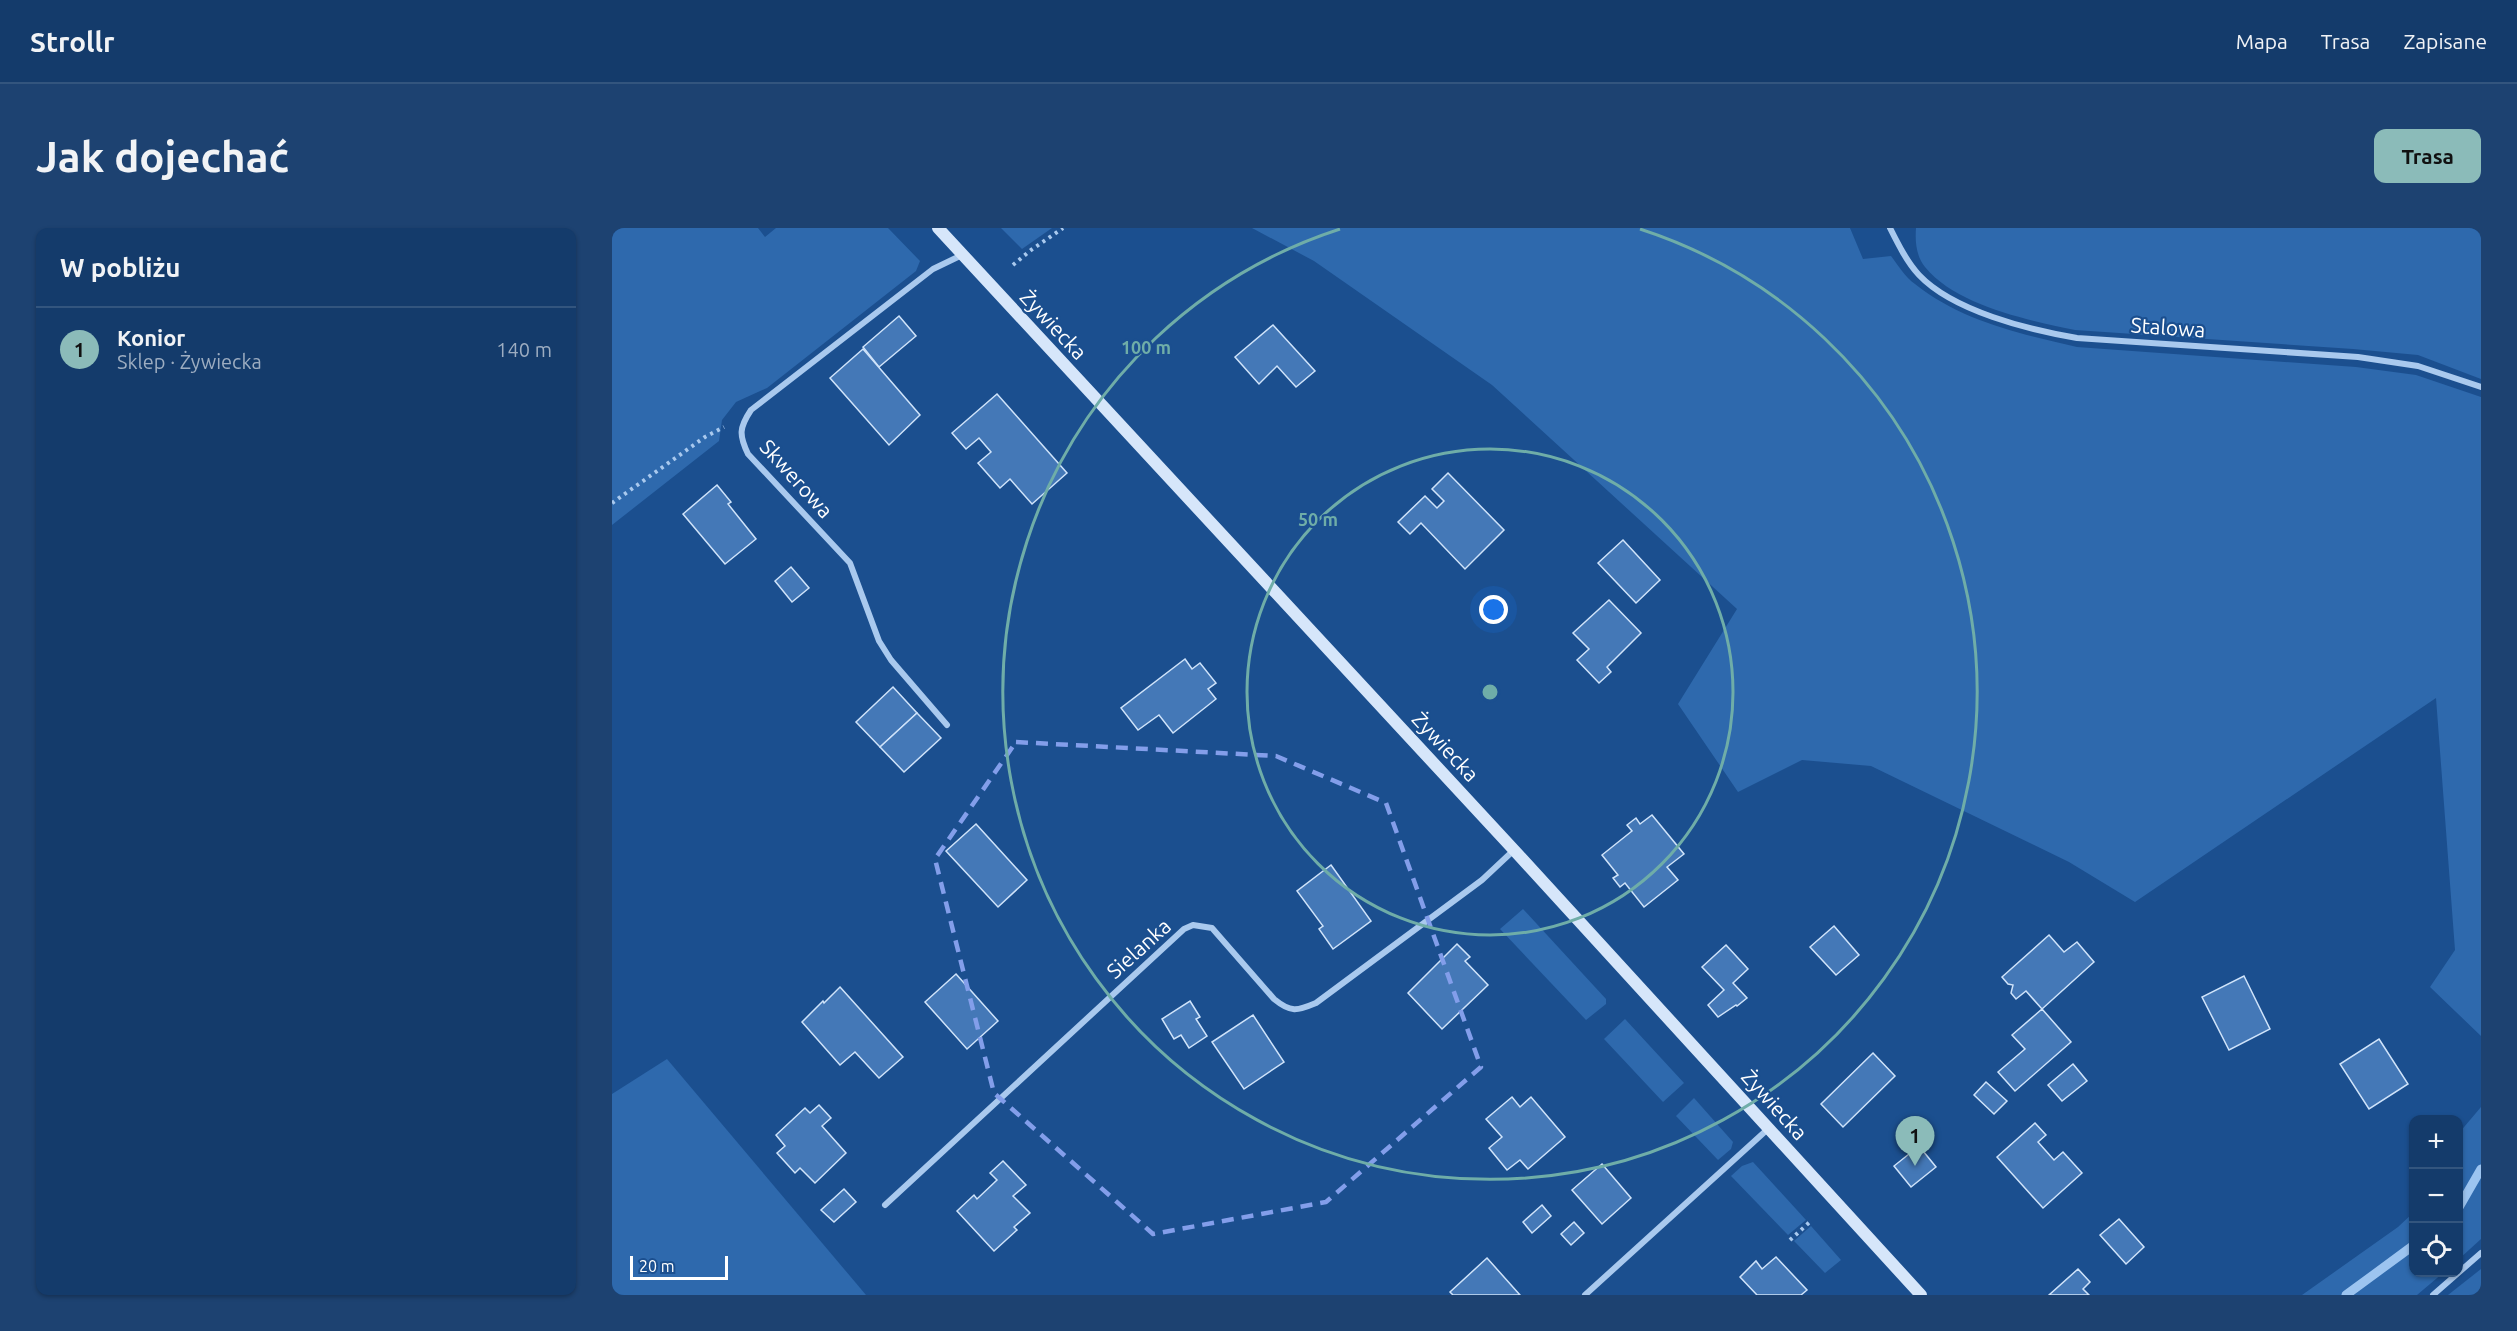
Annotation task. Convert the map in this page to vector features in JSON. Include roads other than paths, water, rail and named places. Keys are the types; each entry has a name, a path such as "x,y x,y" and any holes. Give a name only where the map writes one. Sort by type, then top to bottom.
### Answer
{"main road":[{"name":"Żywiecka","path":"938,228 1514,850 1921,1295"}],"street":[{"name":"Stalowa","path":"1890,228 1919,276 1951,298 2033,330 2077,338 2358,357 2418,366 2481,387"},
{"name":"Skwerowa","path":"947,725 891,660 879,641 850,563 748,454 741,440 742,424 751,410 922,277 962,255"},
{"name":"Sielanka","path":"885,1204 1184,929 1193,925 1212,928 1274,999 1286,1008 1300,1010 1316,1003 1482,880 1514,850"},
{"path":"1585,1295 1769,1128"},
{"path":"2433,1295 2481,1253"}],"waterway":[{"path":"2463,1200 2481,1169"},
{"path":"2346,1295 2409,1249"}],"place":[{"name":"Konior","path":"1915,1166"}]}
